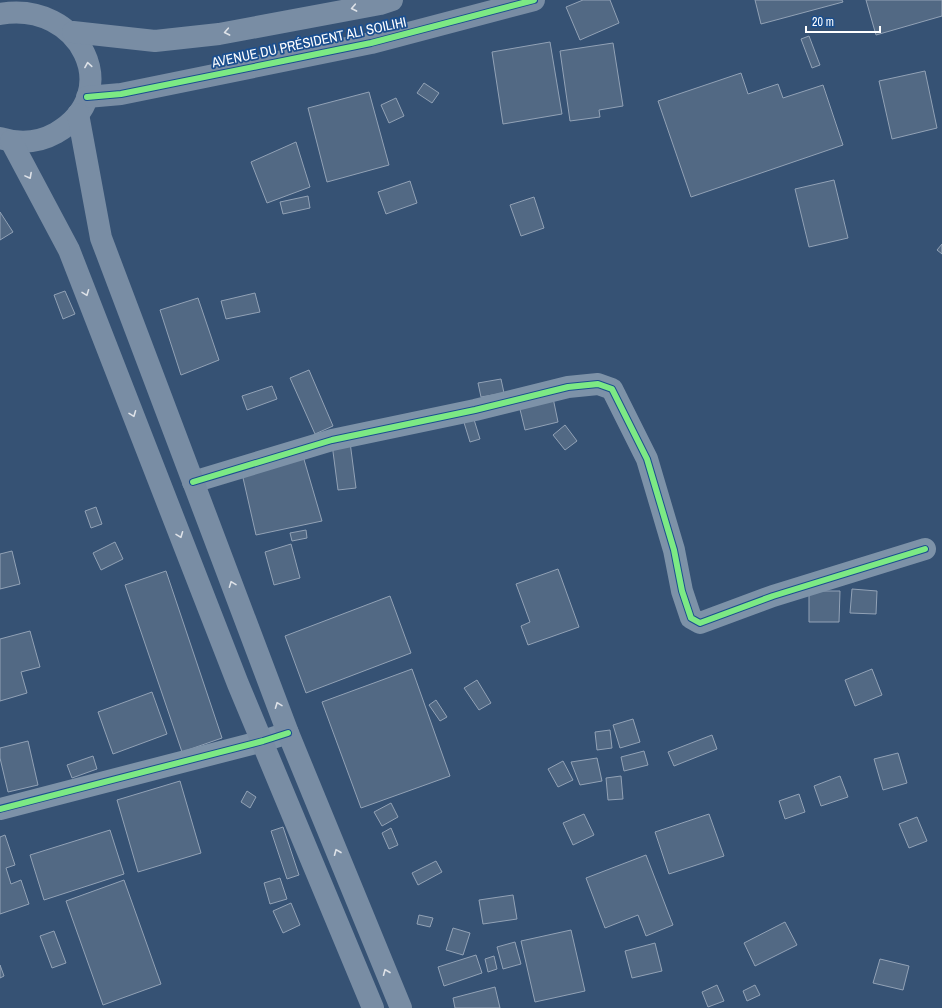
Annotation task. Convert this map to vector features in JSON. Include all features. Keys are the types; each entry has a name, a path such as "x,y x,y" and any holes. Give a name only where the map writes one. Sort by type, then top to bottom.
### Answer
{"main road":[{"name":"AVENUE DU PRÉSIDENT ALI SOILIHI","path":"73,32 155,41 219,34 380,4 392,0"},
{"name":"AVENUE DU PRÉSIDENT ALI SOILIHI","path":"82,106 121,94 371,43 534,0"},
{"path":"0,14 31,5 62,21 73,32 83,46 89,62 90,80 82,106 65,128 49,137 30,142 6,139"},
{"path":"82,106 101,238 288,733 401,1008"},
{"path":"6,139 69,250 238,684 373,1008"}],"street":[{"path":"193,482 332,440 475,410 568,387 598,384 612,389 647,459 674,550 682,591 691,618 700,623 773,596 925,549"},
{"path":"0,809 263,742 288,733"}],"building":[{"path":"583,0 610,0 619,23 580,40 566,7"},
{"path":"755,0 842,0 843,2 761,24"},
{"path":"866,0 942,0 942,16 876,35"},
{"path":"809,36 820,65 812,68 801,39"},
{"path":"550,42 562,114 503,124 492,52"},
{"path":"613,43 623,106 599,110 600,117 570,121 560,51"},
{"path":"925,71 937,128 892,139 879,81"},
{"path":"741,73 748,94 778,84 783,98 823,85 843,145 691,197 658,101"},
{"path":"424,83 439,93 432,103 417,93"},
{"path":"369,92 389,165 327,182 308,108"},
{"path":"396,98 404,116 389,123 381,105"},
{"path":"296,142 310,187 267,203 251,162"},
{"path":"834,180 848,238 809,247 795,189"},
{"path":"410,181 417,203 386,214 378,192"},
{"path":"308,196 310,208 283,214 280,202"},
{"path":"534,197 544,228 521,236 510,205"},
{"path":"0,212 13,232 0,240"},
{"path":"942,244 942,254 937,250"},
{"path":"65,291 75,314 63,319 54,295"},
{"path":"255,293 260,312 226,319 221,301"},
{"path":"198,298 219,360 181,375 160,310"},
{"path":"309,370 333,426 315,434 290,378"},
{"path":"501,379 504,393 481,397 478,383"},
{"path":"272,386 277,399 247,410 242,396"},
{"path":"552,393 558,422 525,430 518,401"},
{"path":"472,413 480,439 470,442 462,416"},
{"path":"565,425 577,441 565,450 553,435"},
{"path":"350,442 356,488 338,490 332,444"},
{"path":"303,456 322,521 256,535 241,469"},
{"path":"96,507 102,524 91,528 85,511"},
{"path":"306,530 307,538 292,541 290,533"},
{"path":"115,542 123,559 101,570 93,553"},
{"path":"291,544 300,578 274,585 265,552"},
{"path":"12,551 20,584 0,589 0,554"},
{"path":"558,569 579,627 528,645 521,626 530,622 516,584"},
{"path":"166,571 222,738 182,752 125,585"},
{"path":"852,589 877,591 876,614 850,613"},
{"path":"809,591 840,591 839,622 809,622"},
{"path":"390,596 411,653 306,693 285,636"},
{"path":"30,631 40,667 21,672 27,693 0,701 0,639"},
{"path":"412,669 450,776 361,808 322,702"},
{"path":"872,669 882,695 855,706 845,680"},
{"path":"477,680 491,703 479,710 464,688"},
{"path":"152,692 167,734 113,754 98,712"},
{"path":"436,700 447,717 440,721 429,705"},
{"path":"633,719 640,742 620,748 613,725"},
{"path":"610,730 612,748 597,750 595,732"},
{"path":"712,735 717,749 674,766 668,752"},
{"path":"28,741 38,785 8,792 0,758 0,748"},
{"path":"644,751 648,765 624,771 621,757"},
{"path":"898,753 907,783 883,790 874,759"},
{"path":"93,756 97,769 72,778 67,765"},
{"path":"597,758 602,781 580,785 571,762"},
{"path":"563,761 573,780 558,787 548,769"},
{"path":"621,776 623,799 608,800 606,778"},
{"path":"840,776 848,797 821,806 814,786"},
{"path":"180,781 201,853 138,872 117,800"},
{"path":"247,791 256,797 250,808 241,802"},
{"path":"799,794 805,812 785,819 779,801"},
{"path":"391,803 398,817 382,826 374,812"},
{"path":"584,814 594,835 573,845 563,823"},
{"path":"709,814 724,856 669,874 655,832"},
{"path":"917,817 927,841 909,848 899,824"},
{"path":"283,827 299,875 287,879 271,831"},
{"path":"391,828 398,845 389,849 382,833"},
{"path":"110,830 124,874 44,900 30,855"},
{"path":"5,835 15,865 6,868 11,884 21,880 29,904 0,914 0,837"},
{"path":"646,855 673,925 646,936 638,915 605,928 586,878"},
{"path":"436,861 442,872 418,885 412,873"},
{"path":"280,878 287,899 270,904 264,883"},
{"path":"124,880 161,984 103,1005 66,901"},
{"path":"513,895 517,919 483,924 479,900"},
{"path":"291,903 300,925 283,933 273,911"},
{"path":"419,915 433,918 430,927 417,924"},
{"path":"785,922 797,945 755,966 744,943"},
{"path":"453,928 470,933 463,955 446,950"},
{"path":"571,930 585,991 535,1002 521,941"},
{"path":"54,931 66,963 52,968 40,936"},
{"path":"515,942 521,964 503,969 497,947"},
{"path":"655,943 662,971 632,978 625,951"},
{"path":"476,955 482,973 444,986 438,967"},
{"path":"494,956 497,969 488,972 485,959"},
{"path":"880,959 909,966 903,990 873,983"},
{"path":"0,965 4,976 0,978"},
{"path":"717,985 724,1001 708,1007 702,992"},
{"path":"755,985 760,995 747,1001 743,991"},
{"path":"495,987 500,1008 455,1008 453,998"}],"cycle path":[{"path":"87,97 121,94 371,43 534,0"},
{"path":"193,482 332,440 475,410 568,387 598,384 612,389 647,459 674,550 682,591 691,618 700,623 773,596 925,549"},
{"path":"0,809 263,741 288,733"}]}
